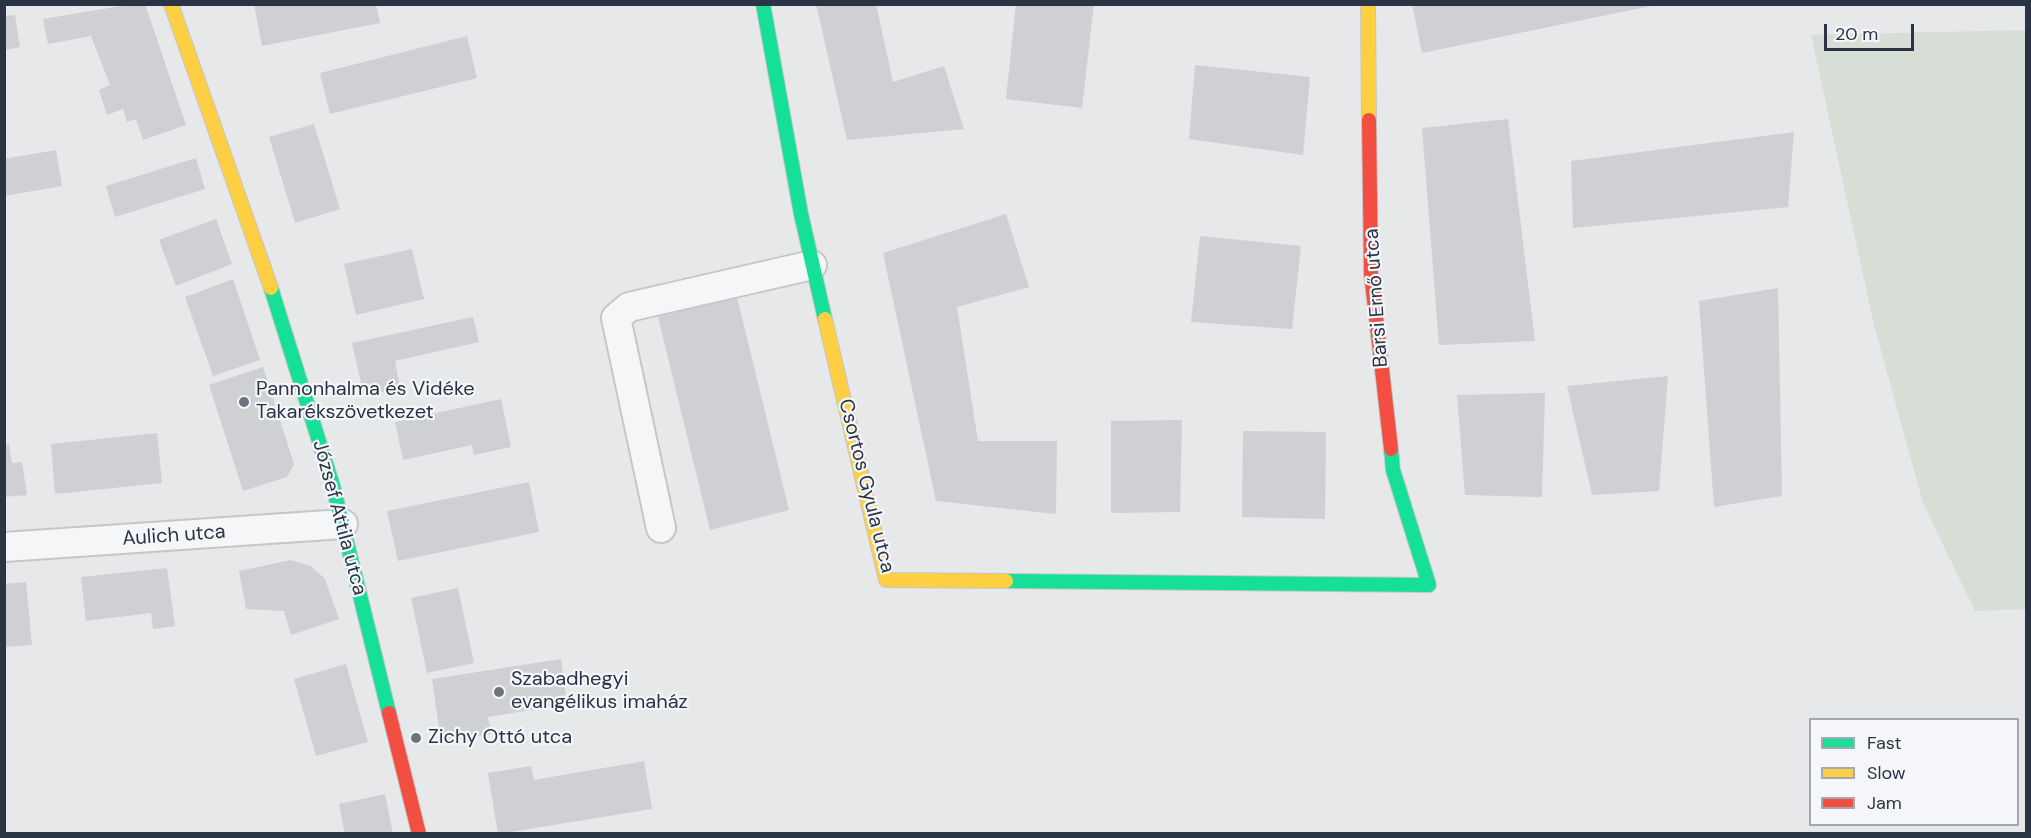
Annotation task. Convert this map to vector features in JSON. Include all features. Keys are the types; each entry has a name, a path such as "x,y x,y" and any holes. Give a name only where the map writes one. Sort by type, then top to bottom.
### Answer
{"street":[{"name":"József Attila utca","path":"171,4 253,231 343,524 419,834"},
{"name":"Csortos Gyula utca","path":"763,4 813,265 886,580 1429,585"},
{"name":"Barsi Ernő utca","path":"1368,4 1372,284 1394,470 1429,585"},
{"path":"661,528 616,318 629,307 813,265"},
{"name":"Aulich utca","path":"4,548 343,524"}],"shaded area":[{"path":"2026,30 2026,609 1975,611 1923,503 1874,325 1811,35"}],"building":[{"path":"145,4 186,125 143,140 136,119 127,122 123,109 107,115 99,90 110,85 91,36 48,44 43,19"},
{"path":"254,4 376,4 380,23 262,46"},
{"path":"816,4 876,4 893,82 944,66 964,129 847,140"},
{"path":"1016,4 1094,4 1082,108 1006,99"},
{"path":"1412,4 1650,4 1651,6 1422,53"},
{"path":"15,15 20,47 4,50 4,16"},
{"path":"467,36 477,78 330,114 320,73"},
{"path":"1195,65 1310,77 1303,155 1189,139"},
{"path":"1508,119 1535,341 1439,345 1422,128"},
{"path":"314,124 340,209 295,223 269,137"},
{"path":"1794,132 1788,207 1573,228 1571,161"},
{"path":"56,150 62,186 4,196 4,159"},
{"path":"196,158 205,189 115,217 106,186"},
{"path":"1006,214 1029,287 957,307 978,441 1057,441 1056,514 936,501 883,253"},
{"path":"216,219 232,264 176,286 159,240"},
{"path":"1200,236 1301,246 1292,329 1191,322"},
{"path":"412,249 424,299 356,315 344,264"},
{"path":"233,279 260,360 213,376 185,297"},
{"path":"1778,288 1782,496 1714,507 1699,301"},
{"path":"737,297 789,510 710,530 658,317"},
{"path":"473,317 479,342 395,361 400,388 364,396 352,343"},
{"path":"263,367 294,464 287,477 243,491 209,385"},
{"path":"1668,376 1659,491 1592,495 1567,386"},
{"path":"1545,393 1542,497 1465,495 1457,395"},
{"path":"501,399 511,447 474,455 472,445 403,460 395,422"},
{"path":"1182,420 1180,512 1111,513 1111,421"},
{"path":"1243,431 1326,432 1325,519 1242,517"},
{"path":"157,433 162,483 55,494 51,444"},
{"path":"9,444 12,463 22,462 27,495 4,497 4,445"},
{"path":"529,482 539,532 398,561 387,511"},
{"path":"291,560 311,566 325,579 339,619 291,635 284,611 246,609 239,571"},
{"path":"167,568 175,626 153,629 151,613 86,621 81,577"},
{"path":"26,582 32,645 4,647 4,584"},
{"path":"458,588 474,663 427,673 411,598"},
{"name":"Szabadhegyi evangélikus imaház","path":"561,659 567,704 488,717 491,734 441,742 432,679"},
{"path":"346,664 368,742 316,756 294,679"},
{"path":"644,761 652,809 498,834 488,773 531,766 534,780"},
{"path":"385,794 393,834 345,834 339,804"}],"traffic: fast":[{"path":"763,4 801,214 825,319"},
{"path":"271,288 333,486 389,713"},
{"path":"1006,581 1429,585 1393,470 1391,449"}],"traffic: slow":[{"path":"171,4 271,288"},
{"path":"1368,4 1369,120"},
{"path":"825,319 886,580 1006,581"}],"traffic: jam":[{"path":"1369,120 1371,273 1391,449"},
{"path":"389,713 419,834"}],"place":[{"name":"Pannonhalma és Vidéke Takarékszövetkezet","path":"244,402"},
{"name":"Szabadhegyi evangélikus imaház","path":"499,692"},
{"name":"Zichy Ottó utca","path":"416,738"}]}
